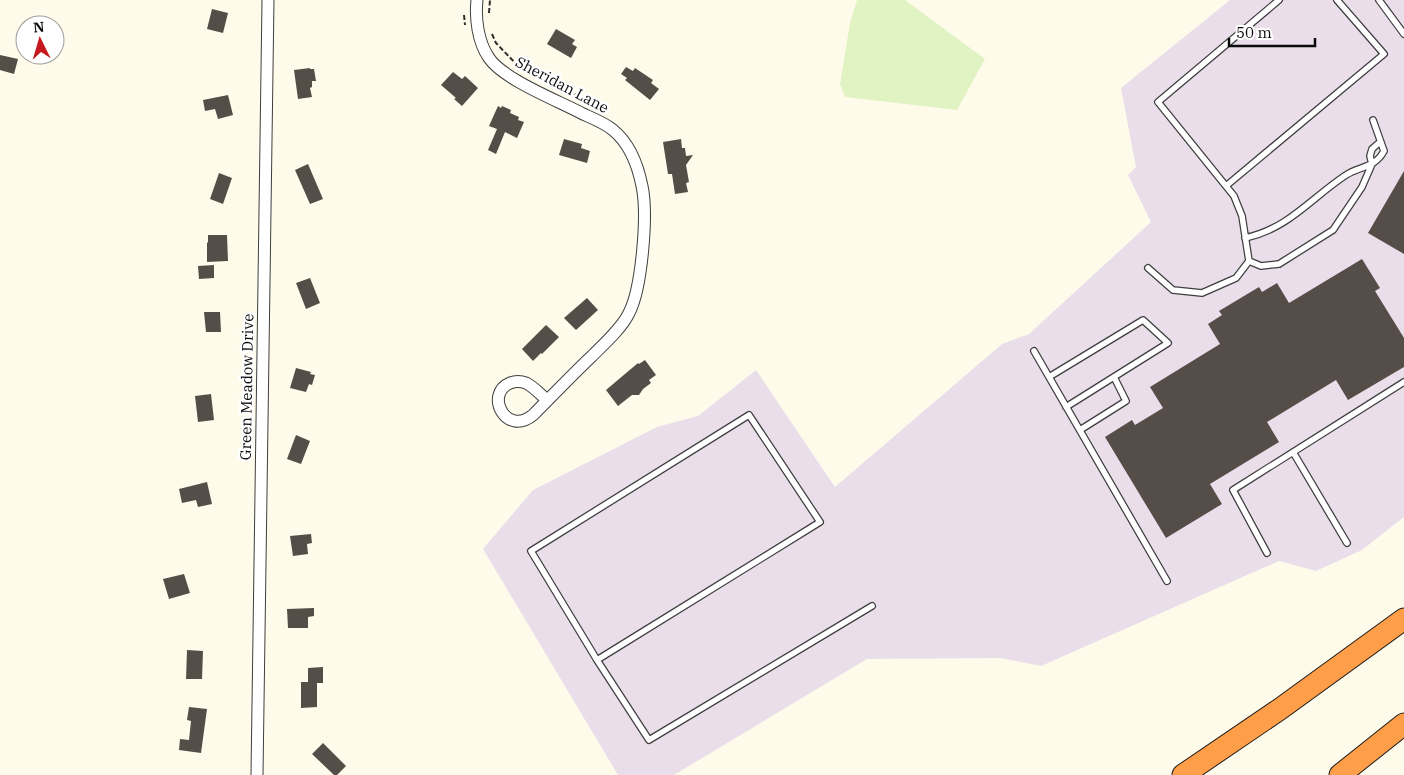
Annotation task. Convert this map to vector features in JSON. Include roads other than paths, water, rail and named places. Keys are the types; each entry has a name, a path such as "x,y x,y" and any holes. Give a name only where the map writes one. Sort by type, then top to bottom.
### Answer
{"highway":[{"path":"1184,775 1404,619"},
{"path":"1340,775 1404,724"}],"street":[{"name":"Green Meadow Drive","path":"257,775 268,0"},
{"name":"Sheridan Lane","path":"477,0 478,32 483,48 490,60 508,75 527,86 613,129 631,153 642,187 644,216 642,262 637,292 629,314 607,341 547,400"}],"lane":[{"path":"1148,268 1173,290 1202,293 1236,278 1249,261 1242,216 1234,196 1158,102 1279,0"},
{"path":"1226,186 1384,54 1338,0"},
{"path":"1379,0 1404,34"},
{"path":"1245,238 1262,234 1291,219 1347,174 1380,159 1384,151 1373,120"},
{"path":"1249,261 1261,266 1279,264 1333,230 1362,188 1372,164 1370,156 1372,149 1380,142"},
{"path":"1049,377 1143,320 1168,343 1066,407"},
{"path":"1034,351 1167,582"},
{"path":"1080,430 1126,401 1114,377"},
{"path":"1267,553 1233,490 1404,382"},
{"path":"597,660 820,522 749,415 531,551 597,660 649,740 872,606"},
{"path":"1293,452 1347,543"}]}
